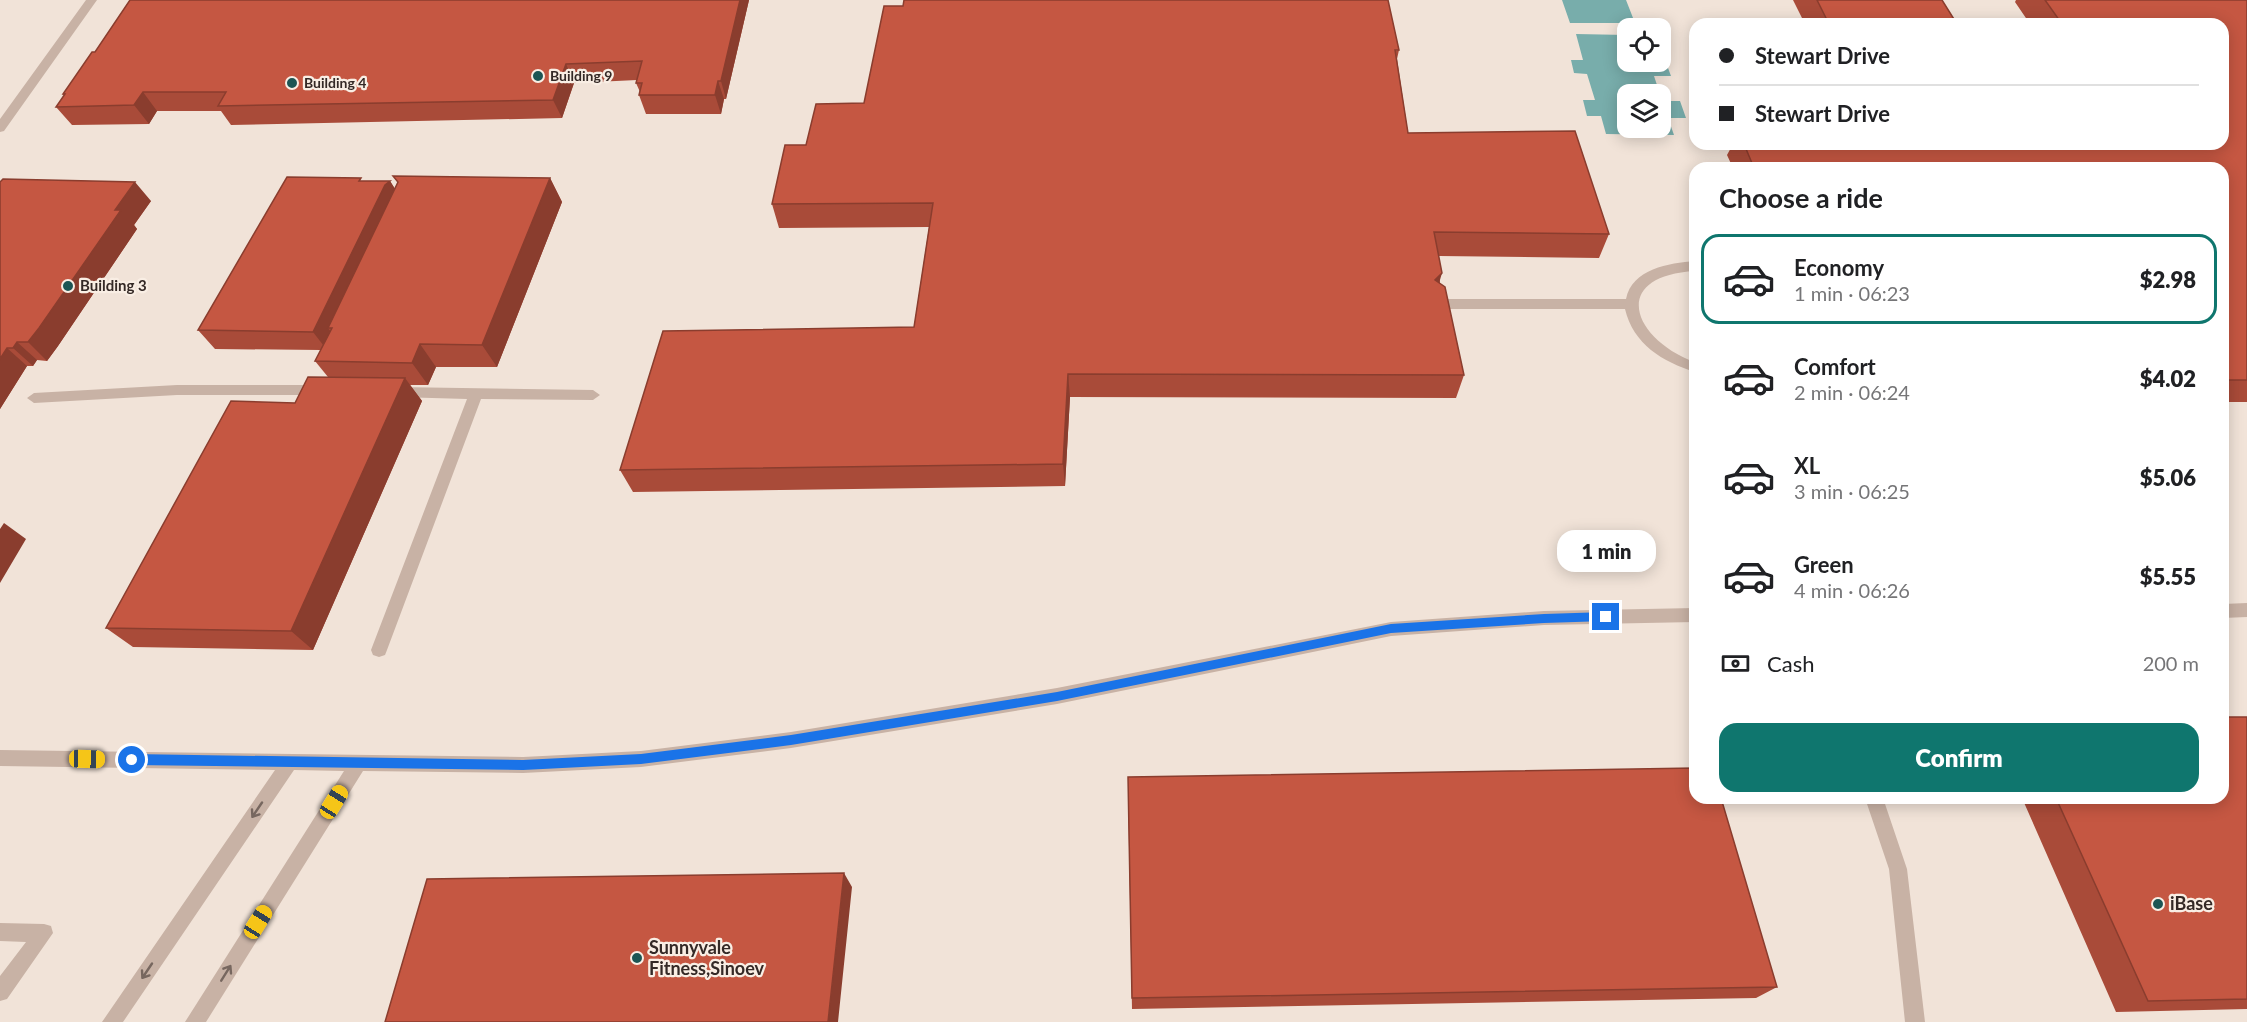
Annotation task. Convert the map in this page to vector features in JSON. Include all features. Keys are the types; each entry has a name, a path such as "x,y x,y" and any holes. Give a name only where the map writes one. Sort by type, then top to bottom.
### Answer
{"street":[{"path":"0,128 92,0"},
{"path":"1689,266 1673,266 1656,271 1643,280 1634,292 1632,304 1635,321 1645,336 1659,350 1689,365"},
{"path":"1437,304 1632,304"},
{"path":"34,398 177,390 324,387"},
{"path":"386,392 593,395"},
{"path":"379,650 476,393"},
{"path":"2229,611 2247,610"},
{"path":"0,758 523,765 641,759 791,740 1057,696 1391,629 1544,618 1689,615"},
{"path":"112,1022 290,762"},
{"path":"195,1022 359,762"},
{"path":"1876,804 1898,869 1915,1022"},
{"path":"0,932 44,933 0,992"}],"water":[{"path":"1562,0 1626,0 1633,18 1617,18 1617,23 1570,23"},
{"path":"1576,34 1617,35 1617,72 1670,72 1671,76 1654,76 1657,84 1617,84 1617,134 1606,134 1601,116 1587,116 1583,100 1595,100 1587,74 1574,73 1571,60 1583,60"},
{"path":"1671,101 1680,101 1686,118 1671,118"}],"building":[{"path":"130,0 740,0 721,81 718,81 715,95 639,95 642,83 636,83 642,61 566,64 553,100 218,106 226,92 143,92 134,105 56,107"},
{"path":"904,0 1388,0 1399,50 1395,50 1408,133 1575,131 1609,234 1434,232 1442,273 1435,280 1445,287 1464,375 1068,374 1063,464 620,470 663,331 914,327 933,203 772,204 785,145 806,145 816,104 864,103 884,6 903,6"},
{"path":"1817,0 1942,0 1953,18 1826,18"},
{"path":"2045,0 2247,0 2247,380 2229,380 2229,162 1752,162 1746,150 2229,150 2229,18 2058,18"},
{"path":"393,176 550,178 482,345 420,344 412,363 315,361 332,328 328,328 398,182"},
{"path":"287,177 361,178 359,181 390,181 385,185 313,332 198,330"},
{"name":"Building 3","path":"3,179 135,182 115,210 121,210 39,328 28,342 17,342 13,348 7,348 0,359 0,182"},
{"path":"308,377 405,378 291,631 106,628 231,401 295,403"},
{"name":"iBase","path":"2229,717 2247,717 2247,999 2148,1001 2059,804 2229,804"},
{"path":"1689,768 1689,804 1723,804 1777,987 1132,998 1128,777"},
{"name":"Sunnyvale Fitness,Sinoev","path":"844,873 828,1022 385,1022 427,879"}],"place":[{"name":"Building 9","path":"538,76"},
{"name":"Building 4","path":"292,83"},
{"name":"Building 3","path":"68,286"},
{"name":"iBase","path":"2158,904"},
{"name":"Sunnyvale Fitness,Sinoev","path":"637,958"}],"route":[{"path":"132,760 523,765 641,759 791,740 1057,696 1391,629 1544,618 1606,617"}]}
